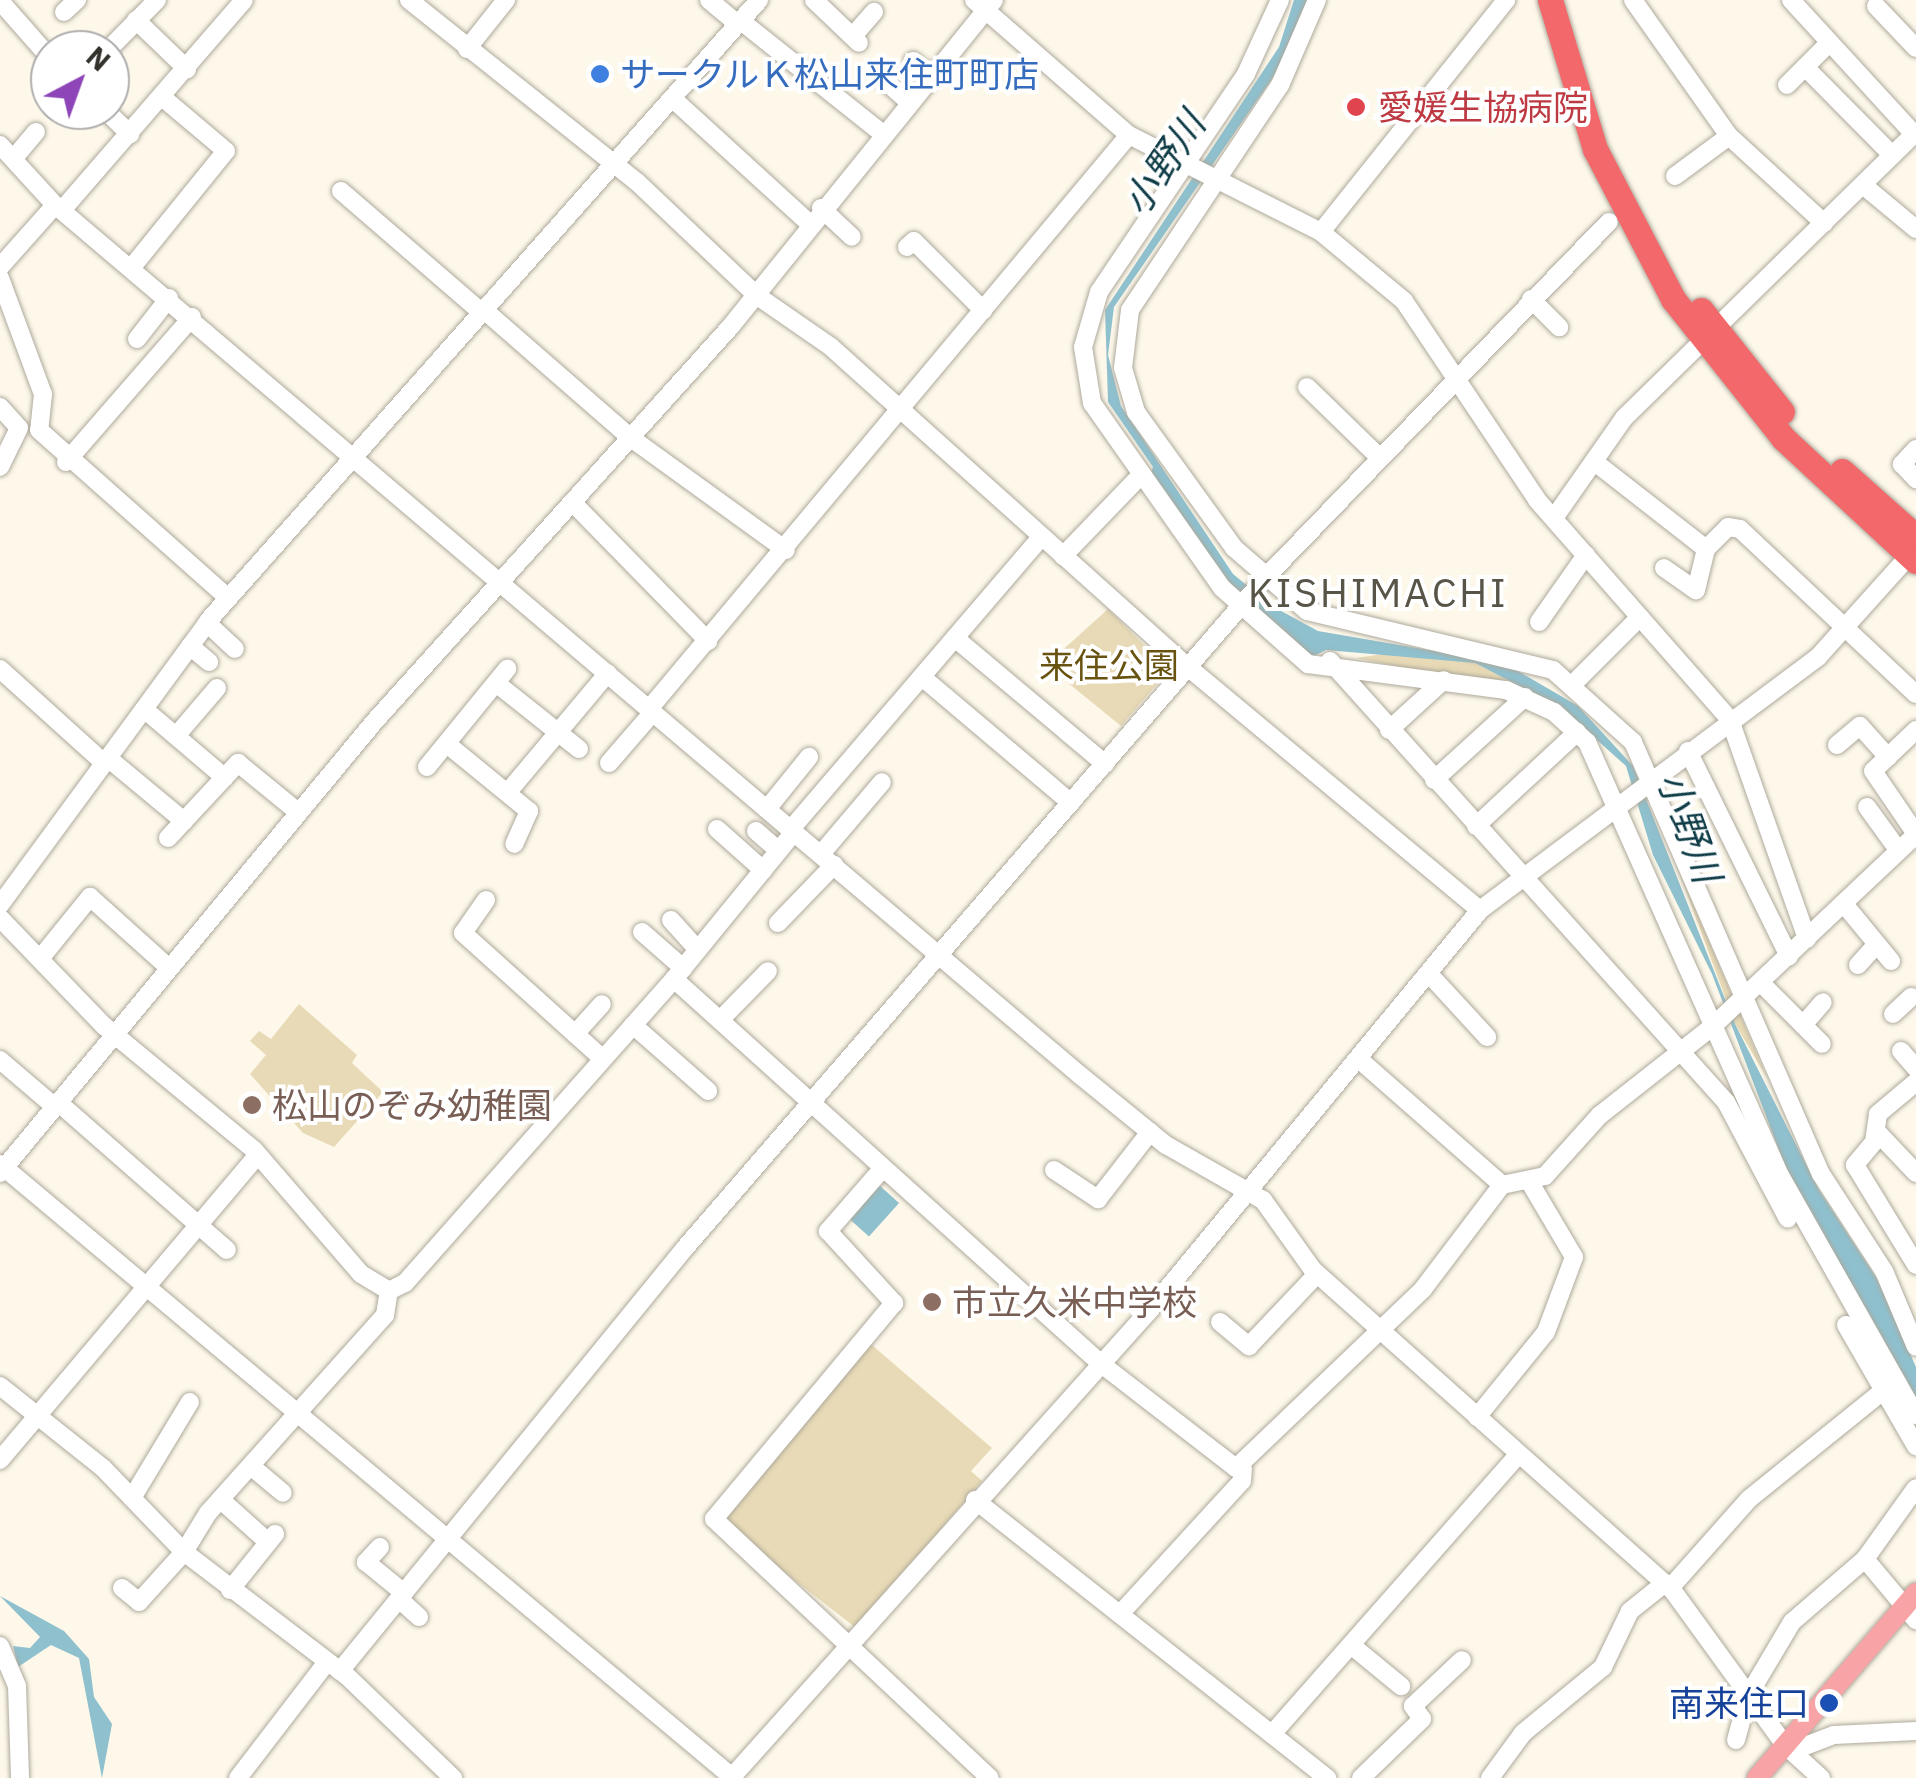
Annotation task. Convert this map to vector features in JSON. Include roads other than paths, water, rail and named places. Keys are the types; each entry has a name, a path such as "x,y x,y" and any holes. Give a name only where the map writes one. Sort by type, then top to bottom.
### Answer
{"highway":[{"path":"1550,0 1610,186 1711,340 1784,438 1914,550"},
{"path":"1568,0 1625,176 1711,340"}],"main road":[{"path":"1756,1778 1789,1748 1912,1606"}],"street":[{"path":"127,30 157,0"},
{"path":"0,267 130,134 242,0"},
{"path":"468,49 506,0"},
{"path":"709,0 883,134"},
{"path":"0,905 228,598 760,0"},
{"path":"814,0 856,40 872,11"},
{"path":"1280,0 1246,74 1088,318 1092,403 1138,478 1242,606 1308,664 1330,661 1525,697 1577,732 1621,800 1716,1024 1829,1272 1916,1416"},
{"path":"1317,0 1280,85 1130,310 1123,368 1144,424 1263,581 1342,625 1522,658 1574,683 1621,727 1651,778 1820,1174 1888,1282 1916,1347"},
{"path":"1321,232 1506,0"},
{"path":"1633,0 1730,136 1824,224"},
{"path":"0,1 30,35"},
{"path":"1554,518 1624,418 1711,340 1915,133 1826,46 1797,2"},
{"path":"1808,939 1730,720 1554,518 1457,370 1404,301 1321,232 1129,135 985,3 756,295 505,584 298,812 2,1168 731,1778 1251,1191 1361,1062 1480,910 1520,875 1730,720 1847,631 1914,550"},
{"path":"421,4 468,49 614,163 756,295 902,409 1188,666 1480,910"},
{"path":"1875,7 1916,48"},
{"path":"136,20 187,69"},
{"path":"1787,85 1826,46"},
{"path":"912,61 931,76"},
{"path":"1805,67 1892,155"},
{"path":"881,77 910,102"},
{"path":"132,267 226,151 162,97"},
{"path":"672,98 815,216 852,238"},
{"path":"126,130 130,134"},
{"path":"36,132 7,152 59,207 355,454 608,674 1150,1132 1251,1191 1317,1274 1667,1586 1789,1748 1821,1778"},
{"path":"610,762 1129,135"},
{"path":"1675,176 1730,136"},
{"path":"1863,185 1916,229"},
{"path":"341,191 631,438 786,550"},
{"path":"249,1774 333,1667 401,1596 816,1100 1188,666 1457,370 1608,222"},
{"path":"907,247 914,240 984,310"},
{"path":"0,278 43,394 36,424 66,462 228,598"},
{"path":"137,339 169,298"},
{"path":"1531,299 1559,327"},
{"path":"66,462 192,318"},
{"path":"1307,387 1378,456"},
{"path":"0,407 19,428 0,467"},
{"path":"1916,449 1902,464 1916,478"},
{"path":"1596,463 1706,549"},
{"path":"1063,556 1138,478"},
{"path":"574,504 708,642"},
{"path":"1664,568 1696,590 1706,549 1728,527 1740,530 1916,694"},
{"path":"389,1290 406,1283 678,974 793,830 1042,537"},
{"path":"1539,622 1586,555"},
{"path":"1574,683 1640,616"},
{"path":"207,624 236,648"},
{"path":"955,638 1105,764"},
{"path":"190,646 209,662"},
{"path":"1330,661 1732,1111 1916,1446"},
{"path":"0,669 184,821"},
{"path":"508,792 608,674"},
{"path":"427,768 502,676 579,749"},
{"path":"922,677 1071,803"},
{"path":"1389,730 1444,680"},
{"path":"176,736 217,688"},
{"path":"1434,780 1525,697"},
{"path":"144,708 225,778"},
{"path":"1840,738 1860,726 1888,757"},
{"path":"1120,1614 1242,1482 1243,1468 1432,1278 1502,1185 1529,1181 1681,1054 1916,834 1873,771 1916,730"},
{"path":"1476,826 1577,732"},
{"path":"447,744 530,811 514,844"},
{"path":"1688,751 1789,956"},
{"path":"767,808 809,757"},
{"path":"168,838 238,763 298,812"},
{"path":"778,923 882,782"},
{"path":"1867,808 1899,851"},
{"path":"718,829 763,870"},
{"path":"756,831 779,851"},
{"path":"44,955 90,897 168,967"},
{"path":"486,900 463,933 603,1059"},
{"path":"1844,904 1891,961"},
{"path":"731,909 746,922"},
{"path":"0,918 44,955 115,1035 258,1154 361,1274 389,1290"},
{"path":"671,920 698,950"},
{"path":"642,932 722,1019 816,1100 884,1168 1100,1363 1243,1468"},
{"path":"1858,965 1877,944"},
{"path":"722,1019 768,971"},
{"path":"1431,976 1487,1037"},
{"path":"1761,983 1822,1044"},
{"path":"1804,1026 1823,1002"},
{"path":"1902,1005 1916,1020"},
{"path":"575,1034 612,1006 708,1090"},
{"path":"1888,1282 1914,1260 1856,1172 1878,1133 1878,1114 1915,1081 1901,1050"},
{"path":"0,1060 226,1250"},
{"path":"1361,1062 1502,1185"},
{"path":"1054,1170 1098,1199 1150,1132"},
{"path":"1878,1133 1916,1172"},
{"path":"0,1460 258,1154"},
{"path":"884,1168 828,1231 894,1303 714,1512 851,1639 990,1778"},
{"path":"1477,1418 1546,1332 1574,1257 1529,1181"},
{"path":"1220,1322 1248,1346 1317,1274"},
{"path":"122,1588 139,1602 184,1552 221,1500 385,1314 389,1290"},
{"path":"0,1386 132,1498 184,1552 333,1667 453,1778"},
{"path":"1490,1778 1523,1733 1603,1666 1630,1611 1667,1586 1750,1500 1883,1391"},
{"path":"132,1498 190,1402"},
{"path":"1272,1734 1518,1454"},
{"path":"252,1467 283,1493"},
{"path":"1736,1740 1748,1696 1801,1611 1865,1559 1916,1488"},
{"path":"221,1500 271,1538 230,1590"},
{"path":"975,1500 1327,1778"},
{"path":"380,1547 366,1562 420,1617"},
{"path":"1865,1559 1912,1606"},
{"path":"1351,1645 1401,1686"},
{"path":"0,1646 18,1686 20,1778"},
{"path":"1361,1778 1422,1719 1414,1706 1462,1660"},
{"path":"1789,1748 1834,1735 1916,1731"}],"water":[{"path":"1294,0 1307,0 1278,70 1114,307 1108,355 1121,406 1233,574 1272,606 1318,631 1504,663 1578,706 1633,766 1735,1024 1819,1190 1877,1279 1916,1367 1916,1403 1793,1187 1712,974 1653,855 1626,766 1560,707 1475,663 1326,650 1312,657 1231,589 1148,480 1153,467 1108,402 1105,310 1279,47"},
{"path":"879,1185 899,1203 869,1237 849,1218"},
{"path":"0,1596 64,1631 89,1659 94,1697 112,1724 102,1778 79,1658 51,1645 18,1667 13,1646 30,1648 40,1637"}],"place":[{"name":"サークルＫ松山来住町町店","path":"600,74"},
{"name":"愛媛生協病院","path":"1356,107"},
{"name":"松山のぞみ幼稚園","path":"252,1105"},
{"name":"市立久米中学校","path":"932,1302"},
{"name":"南来住口","path":"1829,1703"}],"district":[{"name":"KISHIMACHI","path":"1378,592"}],"water label":[{"name":"小野川","path":"1163,163"},
{"name":"小野川","path":"1690,827"}],"park label":[{"name":"来住公園","path":"1109,665"}]}
